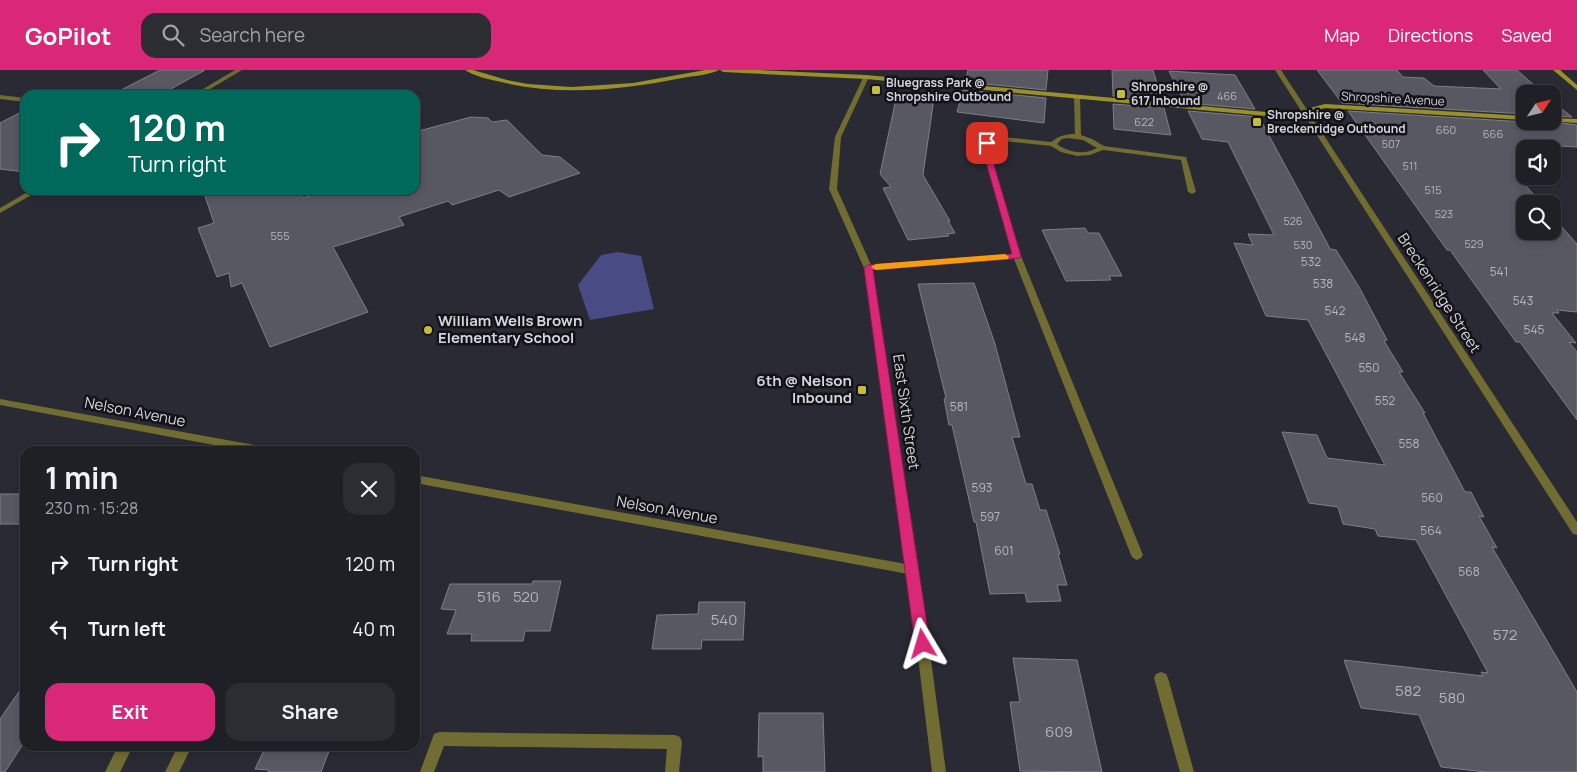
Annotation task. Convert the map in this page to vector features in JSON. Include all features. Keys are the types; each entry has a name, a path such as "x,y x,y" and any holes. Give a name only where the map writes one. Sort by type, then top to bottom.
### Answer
{"street":[{"path":"205,90 240,70"},
{"path":"468,70 510,82 564,87 633,85 716,70"},
{"path":"670,77 680,70"},
{"name":"Shropshire Avenue","path":"723,70 868,74 1077,97 1287,116 1325,106 1516,117"},
{"name":"Breckenridge Street","path":"1278,70 1577,530"},
{"path":"1556,70 1577,88"},
{"name":"East Sixth Street","path":"868,74 838,137 833,189 868,268 913,570 939,772"},
{"path":"0,97 20,99"},
{"path":"1077,97 1078,136"},
{"path":"1561,120 1577,121"},
{"path":"1053,144 1060,138 1078,136 1090,140 1102,148 1184,158 1192,192"},
{"path":"1102,148 1094,152 1078,154 1058,149 1053,144 1003,139 987,143 985,148 1017,256 1136,555"},
{"path":"0,211 27,195"},
{"path":"868,268 1017,256"},
{"name":"Nelson Avenue","path":"0,402 238,446"},
{"name":"Nelson Avenue","path":"420,480 913,570"},
{"path":"1161,678 1187,772"},
{"path":"427,772 439,739 675,742 672,772"},
{"path":"112,772 123,751"},
{"path":"172,772 182,751"}],"shaded area":[{"path":"618,252 641,256 654,309 590,320 578,285 601,255"}],"building":[{"path":"160,70 205,70 169,90 121,90"},
{"path":"968,70 1048,70 1046,90 965,82"},
{"path":"1112,70 1153,70 1162,100 1113,96"},
{"path":"1317,70 1397,70 1403,77 1424,78 1434,86 1501,89 1483,70 1517,70 1534,85 1516,85 1516,113 1342,103"},
{"path":"1169,71 1235,75 1255,109 1185,103"},
{"path":"963,90 1046,98 1044,123 957,112"},
{"path":"897,94 934,98 923,175 950,221 948,221 955,233 947,234 949,236 908,240 883,188 891,187 880,174"},
{"path":"1113,104 1164,108 1171,135 1114,129"},
{"path":"1561,108 1572,117 1561,116"},
{"path":"1188,111 1259,117 1330,249 1336,250 1359,287 1387,340 1384,341 1403,372 1399,372 1425,413 1423,413 1465,492 1471,492 1484,517 1479,516 1497,548 1492,547 1577,692 1577,772 1486,772 1441,767 1419,715 1361,708 1344,660 1483,676 1481,672 1488,673 1416,540 1378,536 1375,529 1343,524 1338,507 1309,503 1282,432 1317,435 1327,458 1385,465 1308,320 1266,316 1234,243 1253,245 1248,234 1274,235 1228,142 1202,139"},
{"path":"1348,111 1516,121 1516,130 1561,130 1561,123 1577,125 1577,147 1561,146 1561,140 1516,140 1516,185 1525,185 1534,195 1516,195 1516,240 1561,240 1561,226 1577,244 1577,312 1557,310 1559,313 1552,313 1576,343 1569,342 1577,352 1577,420 1520,342 1516,342 1450,250 1447,250"},
{"path":"20,113 20,171 0,169 0,123"},
{"path":"471,117 488,118 492,122 507,120 542,155 560,157 580,173 509,197 499,190 452,205 448,201 399,217 404,225 333,247 368,312 270,347 242,283 231,287 229,273 217,277 198,228 214,223 205,195 301,195 303,198 313,195 420,195 420,131"},
{"path":"1085,228 1088,233 1099,233 1122,276 1109,276 1111,280 1066,281 1042,230"},
{"path":"974,283 995,344 1020,437 1012,437 1026,484 1032,484 1040,510 1046,510 1060,554 1058,554 1067,585 1057,585 1061,601 1027,602 1025,593 990,594 976,522 974,522 952,425 949,425 944,399 946,398 918,284"},
{"path":"0,494 20,494 20,524 0,524"},
{"path":"533,581 561,581 550,631 525,631 523,641 471,641 472,634 447,634 456,610 441,609 450,584 532,584"},
{"path":"699,602 745,602 743,640 702,640 701,649 652,649 657,615 698,614"},
{"path":"1013,658 1077,660 1102,772 1020,771 1010,702 1020,702"},
{"path":"20,690 20,749 5,772 0,772 0,719"},
{"path":"759,713 823,713 825,772 763,772 763,756 758,757"},
{"path":"264,751 329,751 321,772 268,772 269,770 255,769"}],"slow traffic":[{"path":"876,267 1005,257"}],"place":[{"name":"Bluegrass Park @ Shropshire Outbound","path":"876,90"},
{"name":"Shropshire @ 617 Inbound","path":"1121,94"},
{"name":"Shropshire @ Breckenridge Outbound","path":"1257,122"},
{"name":"William Wells Brown Elementary School","path":"428,330"},
{"name":"6th @ Nelson Inbound","path":"862,390"}],"route":[{"path":"923,644 868,268 1017,256 985,148 987,143"}]}
